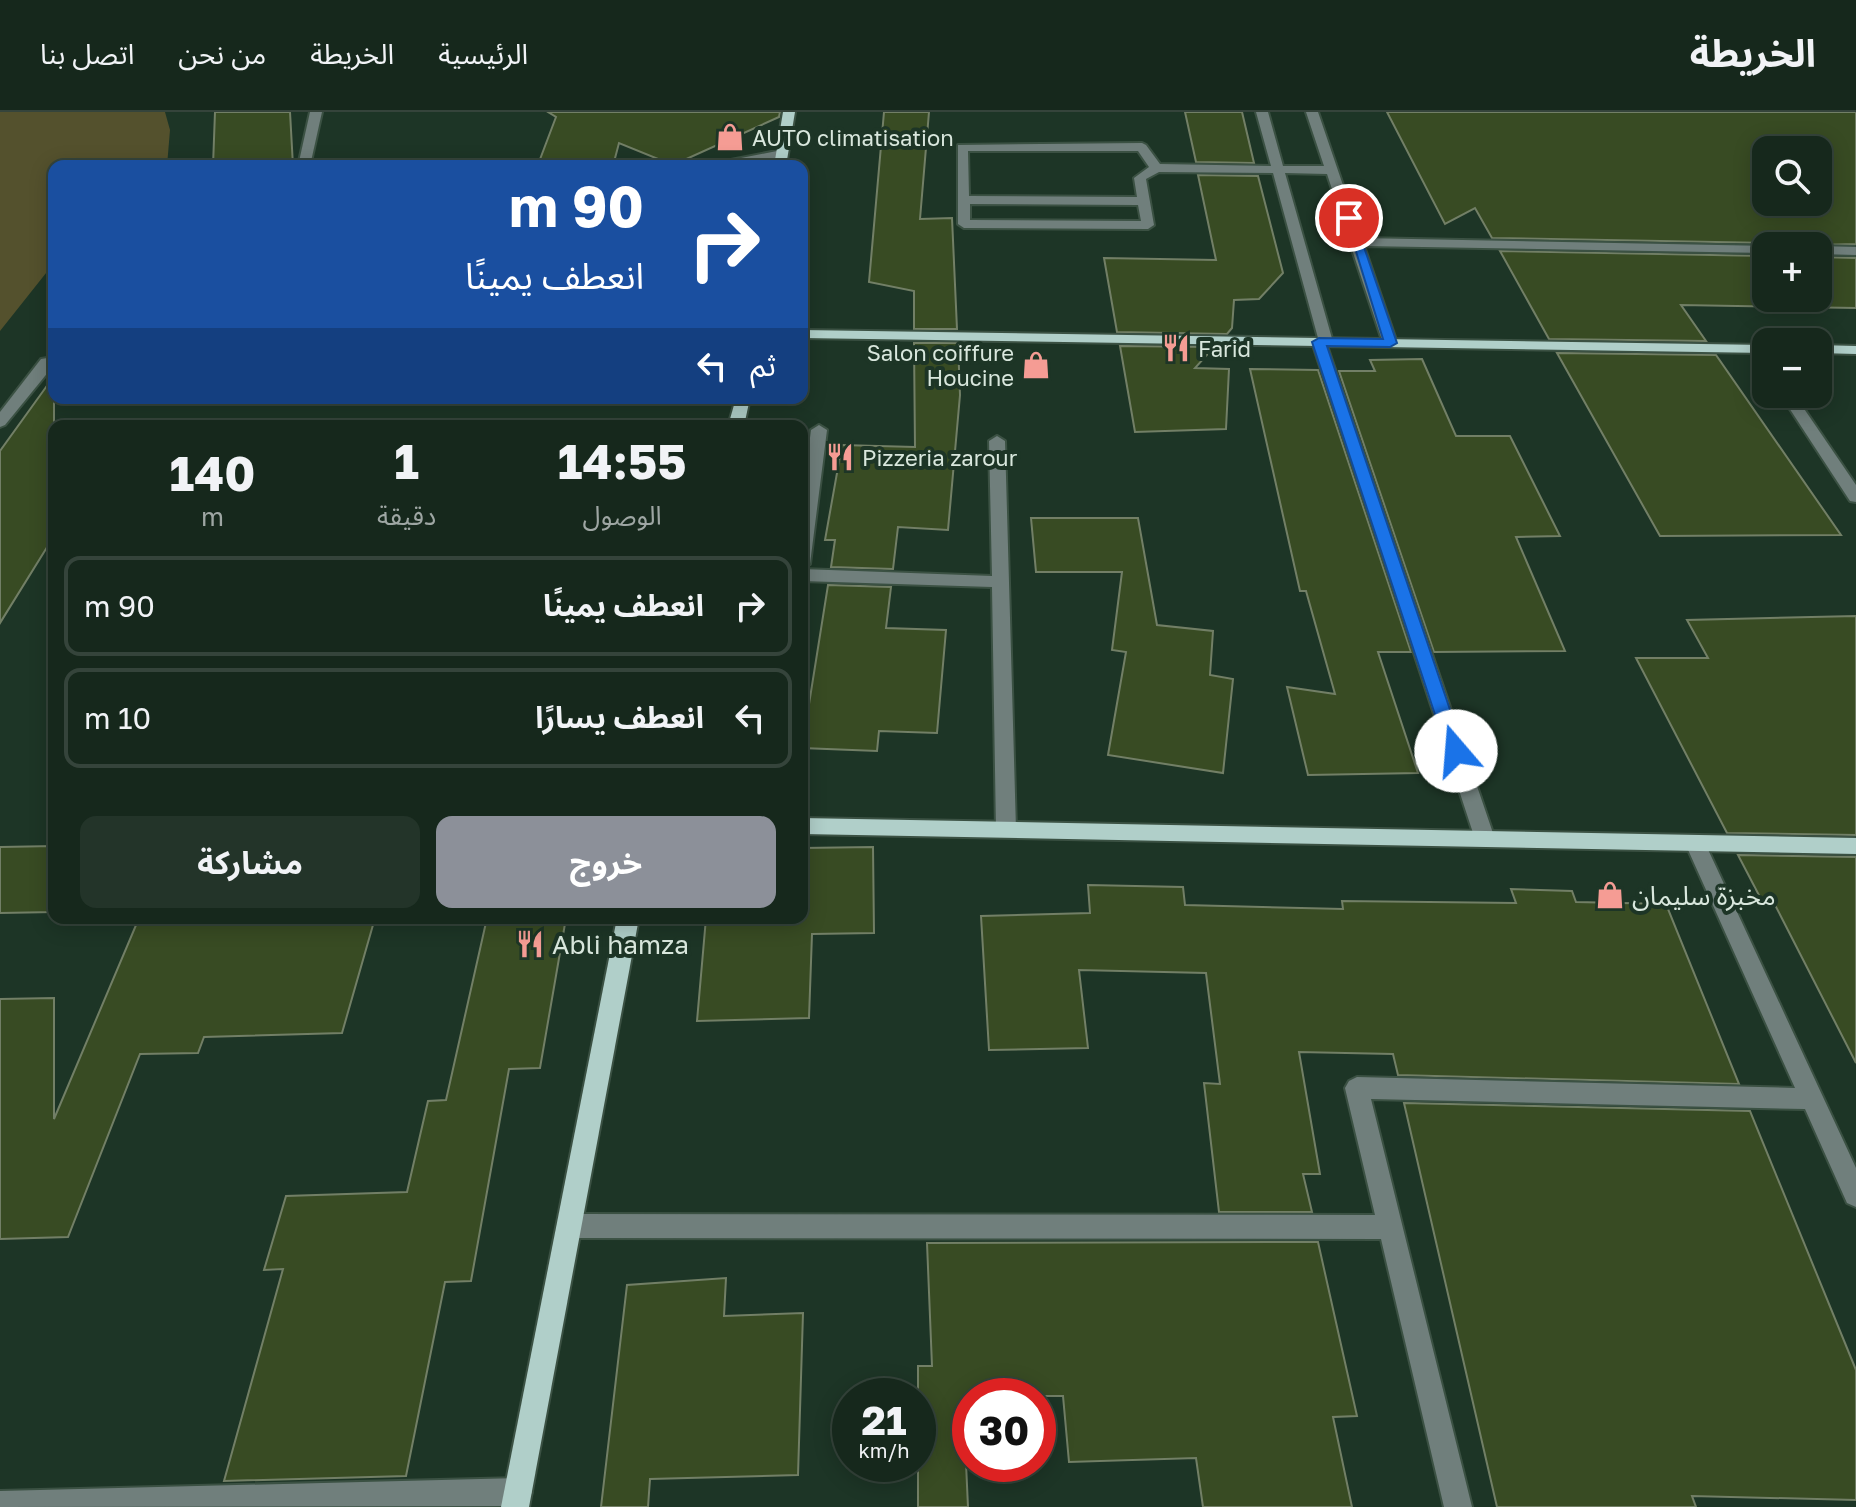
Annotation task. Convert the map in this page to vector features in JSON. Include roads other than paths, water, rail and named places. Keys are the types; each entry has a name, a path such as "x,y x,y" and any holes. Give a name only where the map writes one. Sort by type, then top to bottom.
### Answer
{"main road":[{"path":"781,160 789,112"},
{"path":"808,334 1752,348"},
{"path":"1832,349 1856,350"},
{"path":"808,826 1856,846"},
{"path":"516,1500 627,924"}],"street":[{"path":"305,160 316,112"},
{"path":"1262,112 1322,342 1485,839"},
{"path":"1312,112 1390,343"},
{"path":"1156,168 1142,147 962,147 964,224 1148,225 1140,178 1156,168 1332,170"},
{"path":"963,200 1144,201"},
{"path":"1357,242 1752,249"},
{"path":"1832,250 1856,251"},
{"path":"0,422 48,362"},
{"path":"1796,408 1856,497"},
{"path":"808,517 819,430"},
{"path":"997,441 1006,830"},
{"path":"808,575 1000,582"},
{"path":"1695,843 1856,1195"},
{"path":"1458,1507 1387,1227 1357,1088 1814,1099"},
{"path":"571,1226 1387,1227"},
{"path":"0,1505 516,1500"}],"place":[{"name":"AUTO climatisation","path":"730,137"},
{"name":"Farid","path":"1176,348"},
{"name":"Salon coiffure Houcine","path":"1036,365"},
{"name":"Pizzeria zarour","path":"840,457"},
{"name":"مخبزة سليمان","path":"1610,895"},
{"name":"Abli hamza","path":"530,944"}]}
